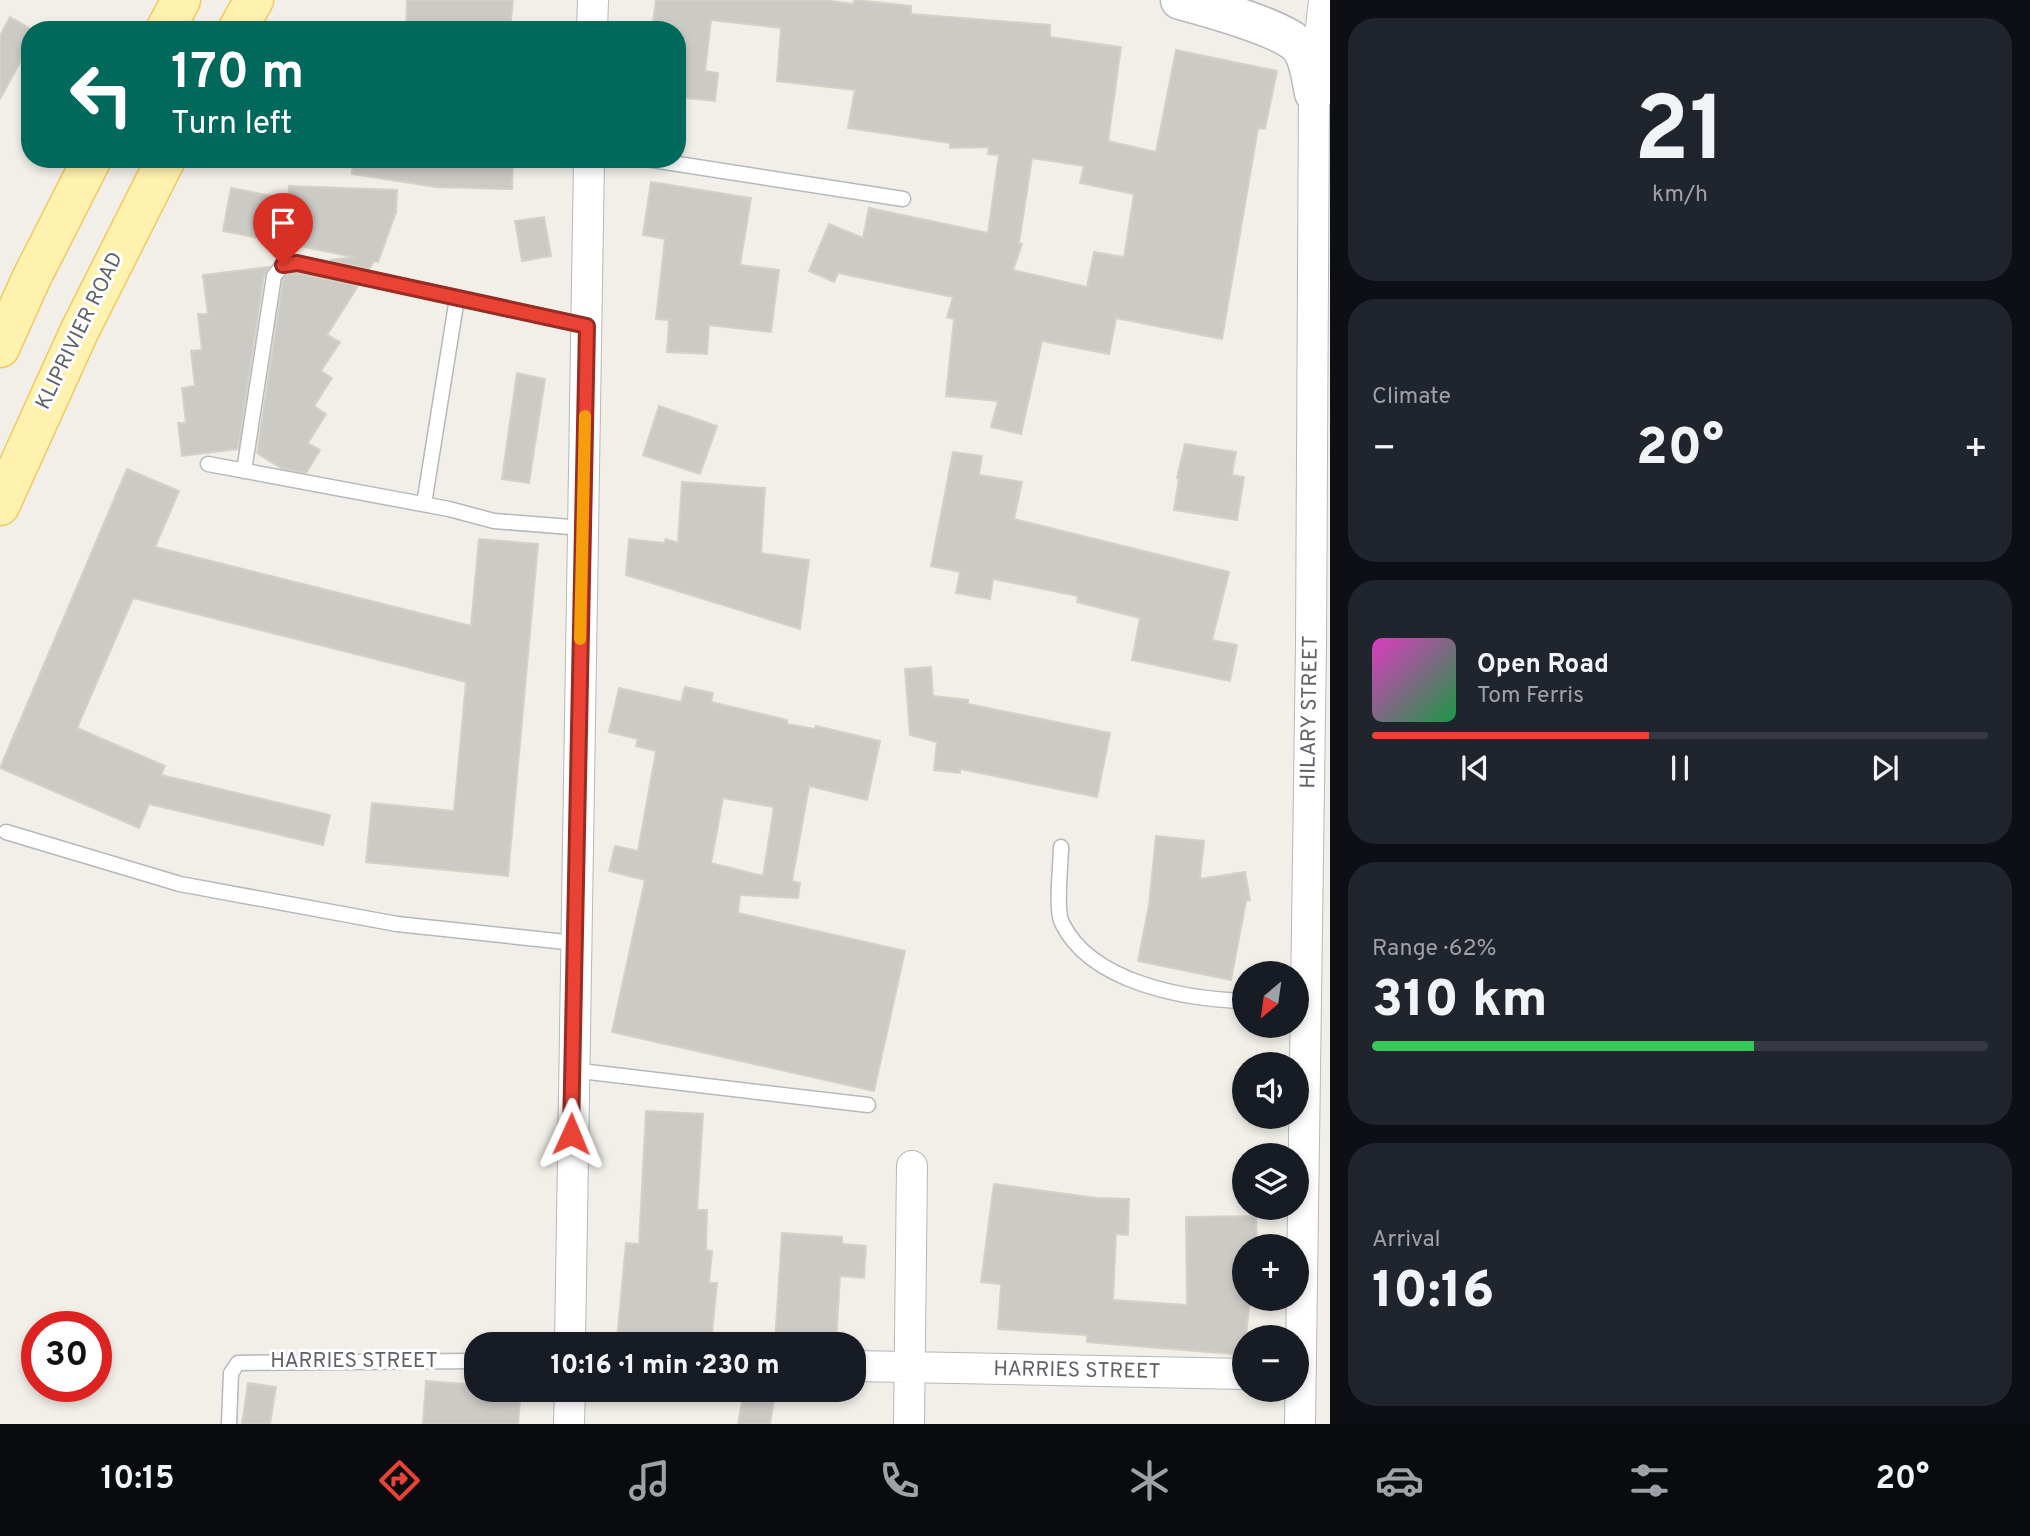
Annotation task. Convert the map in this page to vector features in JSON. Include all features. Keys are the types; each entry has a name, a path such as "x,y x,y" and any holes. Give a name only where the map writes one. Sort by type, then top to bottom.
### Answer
{"main road":[{"path":"170,21 181,0"},
{"path":"242,21 254,0"},
{"path":"1180,0 1262,26 1292,39 1304,53 1314,93"},
{"path":"0,348 31,279 87,168"},
{"name":"KLIPRIVIER ROAD","path":"0,506 79,332 161,168"}],"street":[{"path":"592,21 593,0"},
{"name":"HILARY STREET","path":"1303,961 1314,93 1324,0"},
{"path":"570,1332 572,1070 589,168"},
{"name":"HILARY STREET","path":"1304,1325 1317,1197 1305,1038"},
{"path":"909,1424 912,1166"},
{"name":"HARRIES STREET","path":"866,1366 1232,1374"},
{"path":"569,1424 570,1402"},
{"name":"HILARY STREET","path":"1300,1402 1300,1424"}],"lane":[{"path":"686,165 903,200"},
{"path":"244,471 274,276 283,265 297,263 587,326"},
{"path":"424,504 457,298"},
{"path":"208,464 424,504 494,521 583,528"},
{"path":"6,832 180,884 397,924 575,943"},
{"path":"1061,847 1060,922 1087,955 1116,974 1160,989 1232,999"},
{"path":"572,1070 868,1105"},
{"name":"HARRIES STREET","path":"229,1424 233,1366 245,1362 464,1361"}],"building":[{"path":"407,0 513,0 511,21 406,21"},
{"path":"656,0 824,0 852,4 855,0 911,6 911,14 1050,25 1050,37 1121,47 1108,141 1156,152 1176,50 1277,71 1265,129 1258,128 1222,339 1116,318 1109,354 1042,341 1021,434 991,427 998,401 946,396 954,319 947,317 953,297 838,273 834,282 809,271 829,224 863,238 869,208 988,233 999,155 988,154 989,147 950,148 950,143 848,128 855,90 777,81 781,28 711,20 705,71 718,73 715,101 686,98 686,21 653,21","holes":["1032,158 1084,166 1080,183 1134,194 1124,257 1094,252 1087,287 1013,270 1022,244 1019,243"]},
{"path":"10,17 21,23 21,60 0,99 0,36"},
{"path":"352,168 513,168 512,189 436,187 352,174"},
{"path":"651,182 751,198 740,265 779,270 771,332 709,325 707,354 667,352 669,320 656,319 665,239 643,235"},
{"path":"289,186 397,190 396,212 378,262 374,261 369,269 330,260 354,257 223,231 231,188 288,199"},
{"path":"544,217 551,256 522,261 515,221"},
{"path":"269,267 264,275 238,449 182,456 178,423 186,423 182,388 195,386 191,351 202,350 198,314 208,314 203,275"},
{"path":"297,273 358,286 327,335 340,342 321,371 332,378 314,406 326,414 308,443 320,450 306,473 281,468 257,453 283,280 288,274"},
{"path":"517,373 545,379 529,483 502,479"},
{"path":"659,406 717,426 700,474 643,455"},
{"path":"1185,444 1236,452 1232,475 1244,477 1237,520 1174,510 1177,478"},
{"path":"953,452 982,456 979,475 1022,482 1014,519 1229,572 1212,640 1237,645 1230,681 1132,660 1140,618 1077,602 1078,596 993,579 990,599 956,593 960,572 931,566"},
{"path":"127,469 179,491 155,547 471,626 479,539 538,544 508,876 366,862 372,803 454,811 466,682 133,598 77,728 165,766 161,775 330,815 323,845 149,804 139,828 0,768"},
{"path":"682,482 765,488 761,553 809,560 800,629 626,575 629,539 664,543 666,539 678,543"},
{"path":"931,667 933,696 968,700 968,704 1110,733 1097,797 960,769 960,773 934,770 937,742 910,735 905,669"},
{"path":"685,687 713,693 711,702 787,720 787,724 815,729 816,726 880,741 867,800 809,786 792,881 800,883 798,898 740,895 738,913 905,951 874,1091 612,1032 645,880 609,871 615,846 638,851 656,751 636,746 638,739 609,732 619,688 681,702","holes":["723,798 774,807 763,876 711,863"]},
{"path":"1156,836 1204,841 1200,879 1245,872 1250,900 1246,901 1235,961 1232,961 1231,980 1138,961 1149,905"},
{"path":"646,1111 703,1114 697,1210 707,1210 706,1250 712,1251 709,1283 717,1283 712,1332 618,1332 626,1243 639,1244"},
{"path":"994,1184 1096,1198 1129,1199 1128,1235 1116,1234 1113,1300 1187,1305 1186,1217 1232,1216 1232,1220 1256,1220 1257,1234 1232,1234 1232,1311 1249,1311 1247,1325 1232,1325 1232,1354 1087,1342 1087,1335 998,1329 1001,1284 981,1282"},
{"path":"782,1233 842,1237 842,1244 866,1246 864,1278 840,1276 837,1332 776,1332"},
{"path":"426,1381 464,1384 464,1402 520,1402 518,1424 423,1424"},
{"path":"248,1383 276,1387 270,1424 242,1424"},
{"path":"742,1402 774,1402 770,1424 738,1424"}],"slow traffic":[{"path":"580,639 585,416"}],"route":[{"path":"283,265 297,263 587,326 571,1134"}]}
